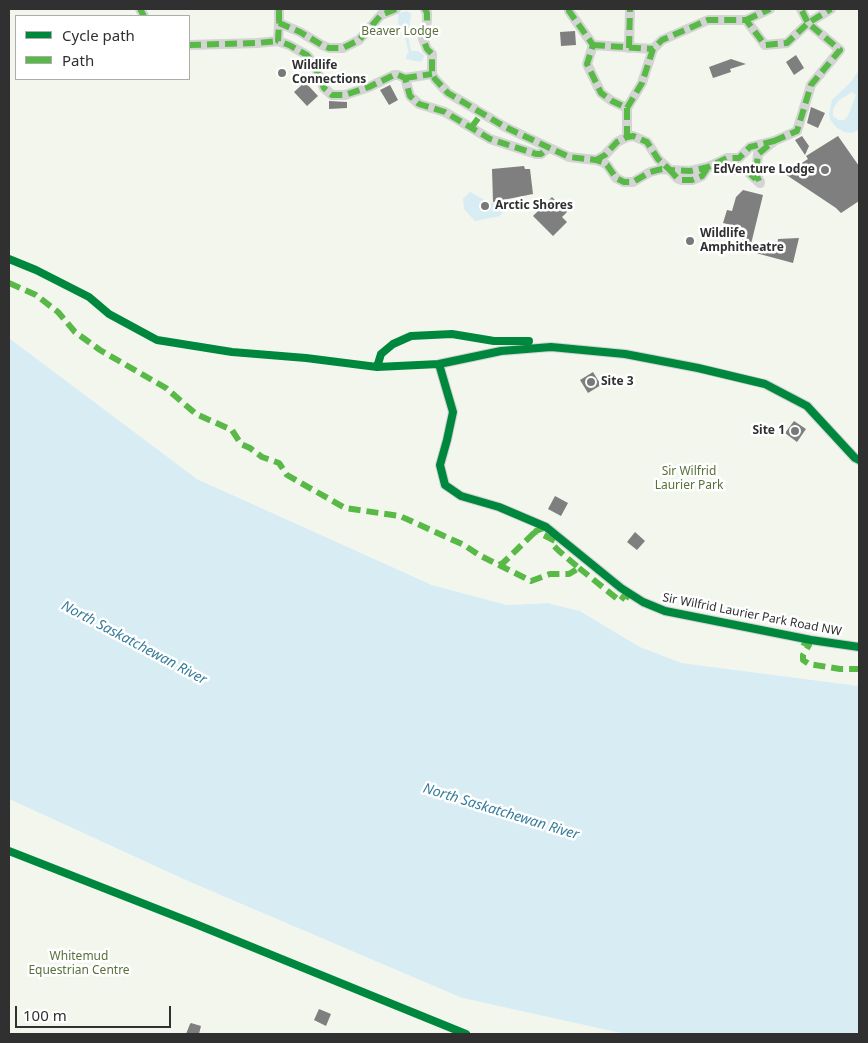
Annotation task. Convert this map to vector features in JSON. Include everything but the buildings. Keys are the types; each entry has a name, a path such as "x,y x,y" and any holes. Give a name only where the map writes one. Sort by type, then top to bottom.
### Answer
{"street":[{"path":"278,41 279,9"},
{"path":"279,23 300,32 322,45 343,48 359,40 381,15 396,9"},
{"path":"425,9 427,13 426,28 422,39 432,54 432,74 438,84 448,93 505,127 548,148 569,157 596,160 607,165 616,178 624,182 638,180 654,170 690,171 720,165 733,170 746,170 760,183 756,174 758,154 774,141"},
{"path":"569,9 593,45"},
{"path":"629,48 630,9"},
{"path":"627,137 627,108 642,82 653,48 662,40 708,20 746,20 770,9"},
{"path":"708,167 727,158 739,158 750,147 774,141 797,131 811,84 840,50 808,23 801,9"},
{"path":"746,20 765,46 787,43 808,23 831,9"},
{"path":"190,45 278,41 290,45 307,55 314,64 324,88 336,96 355,92 394,75 405,78 432,74"},
{"path":"593,45 653,48"},
{"path":"593,45 587,64 601,93 627,108"},
{"path":"405,78 410,96 419,104 445,112 490,139 536,154 541,154 548,148"},
{"path":"472,128 482,113"},
{"path":"596,160 605,155 617,142 633,136 647,142 658,159 670,170"},
{"name":"Sir Wilfrid Laurier Park Road NW","path":"859,460 807,406 765,384 698,368 625,354 552,347 501,351 439,364 453,412 440,466 445,485 461,496 499,507 546,528 621,588 643,602 665,611 811,640 859,647"}],"green space":[{"path":"9,9 859,9 859,686 682,663 640,647 580,611 548,603 507,605 432,585 197,479 9,338"},
{"name":"Whitemud Equestrian Centre","path":"9,799 190,882 462,998 625,1034 9,1034"}],"water":[{"path":"407,11 411,14 409,28 405,30 398,23 398,13"},
{"path":"412,51 423,54 422,61 406,59 407,54"},
{"path":"859,70 859,130 852,133 844,132 836,127 829,114 832,100 850,83","holes":["852,92 856,95 848,116 844,120 838,120 833,116 833,109 838,101"]},
{"name":"Arctic Shores","path":"470,192 490,203 505,200 506,208 500,216 475,221 464,209 463,199"},
{"name":"North Saskatchewan River","path":"9,338 197,479 432,585 507,605 548,603 580,611 640,647 682,663 859,686 859,1034 625,1034 462,998 190,882 9,799"}],"waterway":[{"path":"405,30 410,52"}],"marked path":[{"path":"140,9 143,15"},
{"path":"279,9 279,23"},
{"path":"396,9 381,15 359,40 343,48 329,48 279,23 278,41 307,55 314,64 324,88 332,95 345,95 398,75 405,78 410,96 419,104 445,112 490,139 536,154 541,154 548,148"},
{"path":"425,9 427,21 423,39 427,49 432,54 432,74 435,79 448,93 505,127 569,157 602,162 607,165 616,178 624,182 633,182 650,172 662,169 670,170 677,178 682,180 692,180 702,176 708,167 720,165 733,170 746,170 760,183"},
{"path":"569,9 593,45 587,64 601,93 627,108 627,137"},
{"path":"629,48 630,9"},
{"path":"746,20 770,9"},
{"path":"774,141 797,131 811,85 840,50 808,23 801,9"},
{"path":"627,108 642,83 653,49 662,40 708,20 746,20 765,45 787,43 808,23 831,9"},
{"path":"190,45 278,41"},
{"path":"593,45 653,49"},
{"path":"405,78 432,74"},
{"path":"471,128 482,113"},
{"path":"596,160 605,155 617,142 633,136 647,142 658,159 670,170 690,171 708,167 727,158 739,158 750,147 774,141 758,154 756,173 759,181"},
{"path":"9,283 36,295 58,312 75,332 100,350 166,388 196,414 232,430 241,444 262,457 279,463 287,475 345,508 400,516 464,545 479,555 531,581 550,574 569,574 579,568 554,546 555,541 536,531 546,527"},
{"path":"499,565 536,531"},
{"path":"579,568 620,601 625,595 631,599"},
{"path":"802,642 809,645 803,655 803,660 809,664 840,669 859,669"}],"cycle path":[{"path":"9,259 36,270 89,297 109,314 157,340 232,352 306,358 377,367 439,364 501,351 551,347 625,354 698,368 765,384 807,406 859,460"},
{"path":"377,367 381,354 393,344 411,336 452,334 494,341 529,341"},
{"path":"439,364 453,412 440,465 445,485 461,496 499,507 546,527 621,588 643,602 665,611 811,640 859,647"},
{"path":"9,851 193,923 466,1034"}],"place":[{"name":"Wildlife Connections","path":"282,73"},
{"name":"EdVenture Lodge","path":"825,170"},
{"name":"Arctic Shores","path":"485,206"},
{"name":"Wildlife Amphitheatre","path":"690,241"},
{"name":"Site 3","path":"591,382"},
{"name":"Site 1","path":"795,431"}],"park label":[{"name":"Beaver Lodge","path":"400,32"},
{"name":"Sir Wilfrid Laurier Park","path":"689,479"}]}
